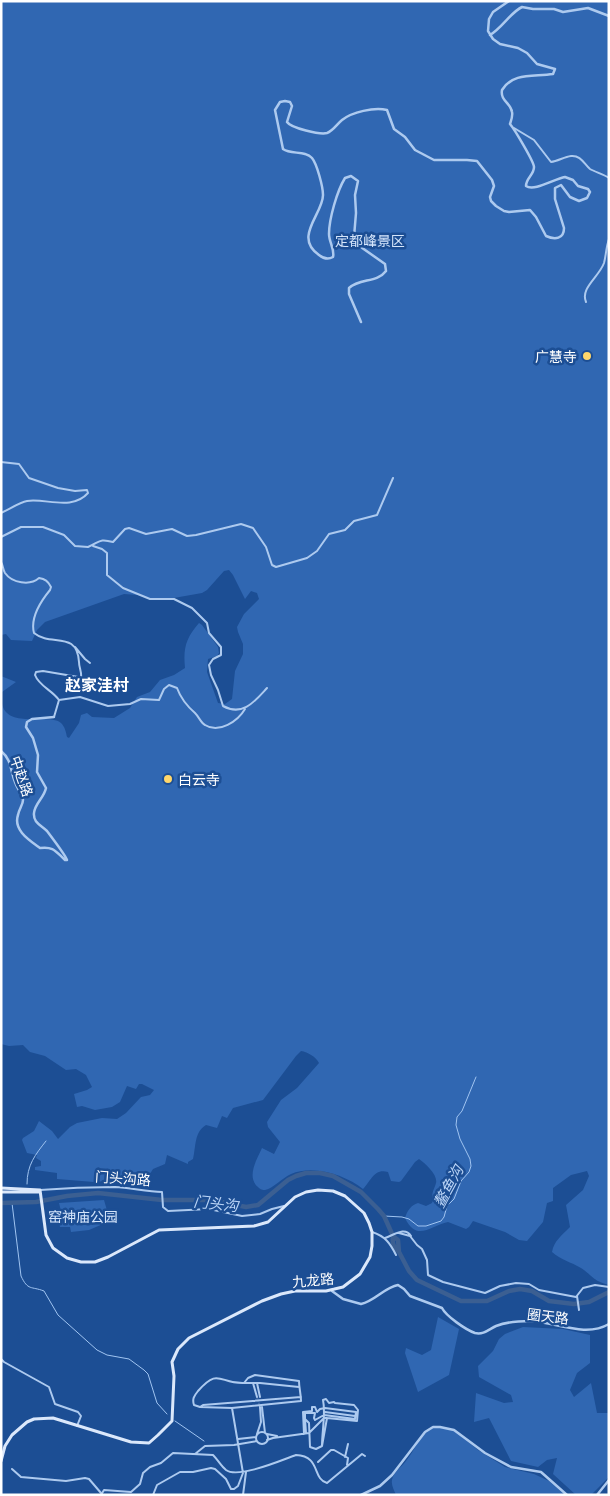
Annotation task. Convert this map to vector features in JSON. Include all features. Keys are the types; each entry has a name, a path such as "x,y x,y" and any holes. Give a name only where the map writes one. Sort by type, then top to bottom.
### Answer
{"main road":[{"name":"门头沟路","path":"1,1188 40,1192"},
{"path":"40,1192 46,1235 53,1248 66,1258 81,1262 95,1262 108,1257 159,1230 254,1226 268,1222 295,1198 306,1192 318,1190 333,1191 345,1196 364,1214 372,1232"},
{"name":"门头沟路","path":"1,1192 40,1192"},
{"name":"九龙路","path":"1,1461 5,1446 12,1434 34,1419 53,1418 131,1442 149,1443 172,1421 174,1376 172,1362 178,1349 189,1338 262,1301 281,1294 295,1291 332,1291 343,1287 365,1268 371,1252 372,1232"}],"street":[{"path":"361,322 348,294 349,288 354,284 380,277 386,271 386,268 385,264 358,245 354,237 355,195 358,181 351,176 345,178 341,185 330,226 330,246 334,254 330,259 323,258 311,246 309,236 309,229 323,198 317,171 313,159 308,155 286,152 283,149 274,110 276,106 285,101 290,102 292,106 287,122 289,126 324,134 346,117 366,111 387,110 394,129 415,150 434,160 477,161 492,180 494,186 490,196 496,206 510,212 530,210 536,216 546,236 555,239 561,237 564,228 555,199 555,188 561,185 570,197 579,202 587,198 590,192 588,189 578,186 573,180 565,177 550,180 535,188 526,186 532,173 533,164 510,124 512,109 501,94 505,85 511,79 553,74 554,69 537,64 527,53 493,40 488,31 489,19 493,12 509,1"},
{"path":"490,35 498,30 514,12 522,7 539,10 554,9 563,12 588,8 609,16"},
{"path":"513,127 534,140 551,162 572,156 579,157 592,171 600,172 609,178"},
{"path":"586,302 585,291 601,269 609,239"},
{"path":"1,462 18,464 29,478 58,488 75,491 84,489 88,493 83,498 65,503 26,501 1,513"},
{"path":"1,537 21,527 43,527 64,535 75,546 88,547 97,541 113,542 125,529 129,528 146,534 173,529 187,536 242,524 253,528 266,547 272,565 276,567 307,558 317,552 329,534 345,530 354,521 377,515 394,478"},
{"path":"92,545 107,553 107,575 123,588 150,600 177,600 196,610 207,623 209,633 221,647 222,655 213,659 209,665 210,675 218,690 222,705 228,709 246,709"},
{"path":"1,562 4,572 9,577 29,583 39,578 45,579 51,587 36,613 34,633 48,640 66,641 74,645 90,663"},
{"path":"74,645 79,655 81,678"},
{"path":"59,700 47,687 39,684 34,675 36,672 43,671 102,681"},
{"path":"59,700 80,697 104,706 130,704 141,699 159,700 164,689 169,685 177,688 190,709 203,724 215,728 229,724 268,688"},
{"path":"54,718 59,700"},
{"name":"中赵路","path":"1,751 8,757 12,766 14,780 22,798 23,804 17,816 21,833 40,848 49,847 67,860 66,856 47,832 36,823 36,805 42,798 46,788 37,772 38,755 33,738 26,727 27,721 32,718 54,718"},
{"name":"门头沟路","path":"40,1192 82,1186 162,1192 163,1207 168,1211 208,1209 242,1216 260,1214 285,1206"},
{"path":"372,1232 385,1238 391,1244 396,1255"},
{"path":"385,1238 399,1233 412,1238 424,1252 427,1260 428,1276 443,1282 484,1293 500,1286 516,1283 529,1284 539,1290 577,1296"},
{"name":"圈天路","path":"332,1291 343,1299 361,1304 378,1297 393,1286 398,1285 410,1296 442,1308 445,1314 466,1328 481,1334 497,1326 530,1321 576,1329 595,1330 609,1324"},
{"path":"579,1310 577,1296 583,1288 595,1285 609,1287"},
{"path":"1,1359 48,1386 56,1404 78,1412 81,1416 78,1426"},
{"path":"244,1383 248,1378 255,1375 299,1381 301,1401 232,1408 200,1407 194,1405 194,1396 208,1380 213,1378 236,1383 299,1387"},
{"path":"254,1383 259,1397 257,1383"},
{"path":"200,1407 203,1405 301,1397"},
{"path":"356,1408 354,1406 322,1401 325,1408 322,1446 311,1449 306,1434 303,1412 312,1410 311,1408 314,1406 317,1412 325,1408 356,1412"},
{"path":"257,1441 256,1436 262,1422 261,1407 268,1440"},
{"path":"154,1495 157,1485 180,1472 215,1469 226,1479 231,1489 238,1486 243,1473 232,1408"},
{"path":"356,1408 356,1418"},
{"path":"325,1416 357,1422 358,1410 356,1408"},
{"path":"306,1434 306,1413 315,1413 315,1420 325,1416 356,1418"},
{"path":"237,1439 256,1436 261,1432 281,1436 306,1434 325,1416"},
{"path":"361,1495 380,1486 392,1475 425,1432 433,1427 446,1428 461,1434 485,1453 511,1467 541,1472 567,1495"},
{"path":"194,1455 205,1446 234,1445 257,1441 263,1444 268,1440 281,1436"},
{"path":"345,1456 348,1444"},
{"path":"318,1462 331,1450 334,1450 345,1456 348,1461 346,1467"},
{"path":"12,1469 21,1477 66,1481 90,1479 101,1494 104,1490 132,1492 140,1484 144,1472 150,1467 162,1463 173,1453 213,1455 227,1471 243,1473 296,1456 303,1456 310,1459 324,1483 327,1483 362,1454 365,1456"},
{"path":"243,1495 246,1472"},
{"path":"597,1495 609,1480"}],"green space":[{"name":"定都峰景区","path":"1,1 609,1 609,1285 596,1280 581,1268 552,1252 556,1241 570,1227 566,1205 583,1190 589,1176 587,1171 571,1175 553,1188 553,1201 547,1203 543,1222 527,1241 519,1240 505,1232 473,1221 466,1229 448,1222 425,1230 414,1230 405,1218 407,1213 411,1207 418,1203 426,1206 432,1203 436,1183 433,1173 419,1159 401,1181 391,1181 388,1172 383,1171 373,1176 363,1189 339,1175 309,1170 291,1174 268,1189 260,1189 253,1178 258,1157 262,1148 274,1154 280,1142 268,1127 267,1122 281,1100 297,1088 319,1063 312,1055 306,1052 301,1051 296,1056 263,1100 233,1108 227,1118 222,1116 217,1128 206,1125 202,1128 197,1136 193,1159 188,1164 167,1155 165,1164 153,1169 148,1177 94,1182 57,1179 57,1173 35,1170 35,1167 41,1166 41,1161 36,1158 37,1155 27,1153 22,1140 34,1131 39,1121 52,1131 58,1139 77,1123 102,1118 117,1119 126,1113 141,1097 150,1095 154,1090 142,1084 139,1084 136,1089 127,1086 120,1102 112,1107 95,1110 82,1106 77,1107 74,1094 92,1087 86,1075 76,1069 66,1070 45,1056 30,1052 23,1045 9,1046 1,1044 1,676 16,682 2,692 2,705 7,713 22,719 55,720 61,723 69,738 79,723 81,715 87,713 92,717 114,718 130,708 137,697 150,692 160,680 174,675 185,668 186,644 199,623 218,647 219,653 217,656 208,659 207,672 218,703 225,704 232,699 235,671 243,654 243,644 237,627 244,614 259,599 257,593 251,591 245,599 229,570 224,571 202,593 168,599 124,594 45,622 37,630 32,641 11,640 6,634 1,635"},
{"name":"窑神庙公园","path":"104,1200 110,1221 89,1230 71,1232 70,1227 60,1227 57,1214 61,1211 59,1203"},
{"path":"438,1317 459,1329 449,1375 418,1392 405,1353 406,1348 422,1355 431,1350"},
{"path":"523,1327 563,1329 590,1335 590,1363 577,1373 570,1390 574,1397 591,1383 597,1413 609,1413 609,1477 591,1495 576,1495 553,1474 557,1458 547,1460 538,1467 511,1461 489,1418 474,1422 476,1393 504,1403 513,1402 511,1395 479,1377 478,1366 493,1351 499,1339 505,1334"},
{"path":"436,1426 455,1431 478,1450 505,1467 534,1474 549,1481 565,1495 396,1495 392,1484 394,1474 410,1456 422,1437"}],"waterway":[{"name":"鳌鱼沟","path":"384,1216 409,1219 418,1226 426,1226 441,1221 444,1217 447,1206 454,1199 461,1181 469,1172 471,1166 456,1125 457,1117 462,1111 476,1077"},
{"path":"27,1184 30,1166 46,1141"},
{"name":"门头沟","path":"1,1203 36,1202 98,1193 162,1200 212,1200 246,1207 258,1205 288,1180 296,1176 306,1173 320,1173 333,1176 361,1192 378,1209 384,1216 393,1236 398,1240 399,1252 409,1271 417,1280 461,1301 487,1301 509,1291 520,1289 532,1291 549,1301 574,1304 589,1302 609,1292"},
{"path":"12,1203 21,1276 26,1284 44,1291 58,1315 97,1350 107,1355 129,1359 144,1370 148,1374 157,1403 167,1414"},
{"name":"门头沟","path":"393,1236 393,1245 399,1252"},
{"path":"175,1421 204,1441"}],"tunnel":[{"path":"257,1397 260,1407"}],"place":[{"name":"广慧寺","path":"587,356"},
{"name":"白云寺","path":"168,779"}],"district":[{"name":"赵家洼村","path":"97,685"}]}
